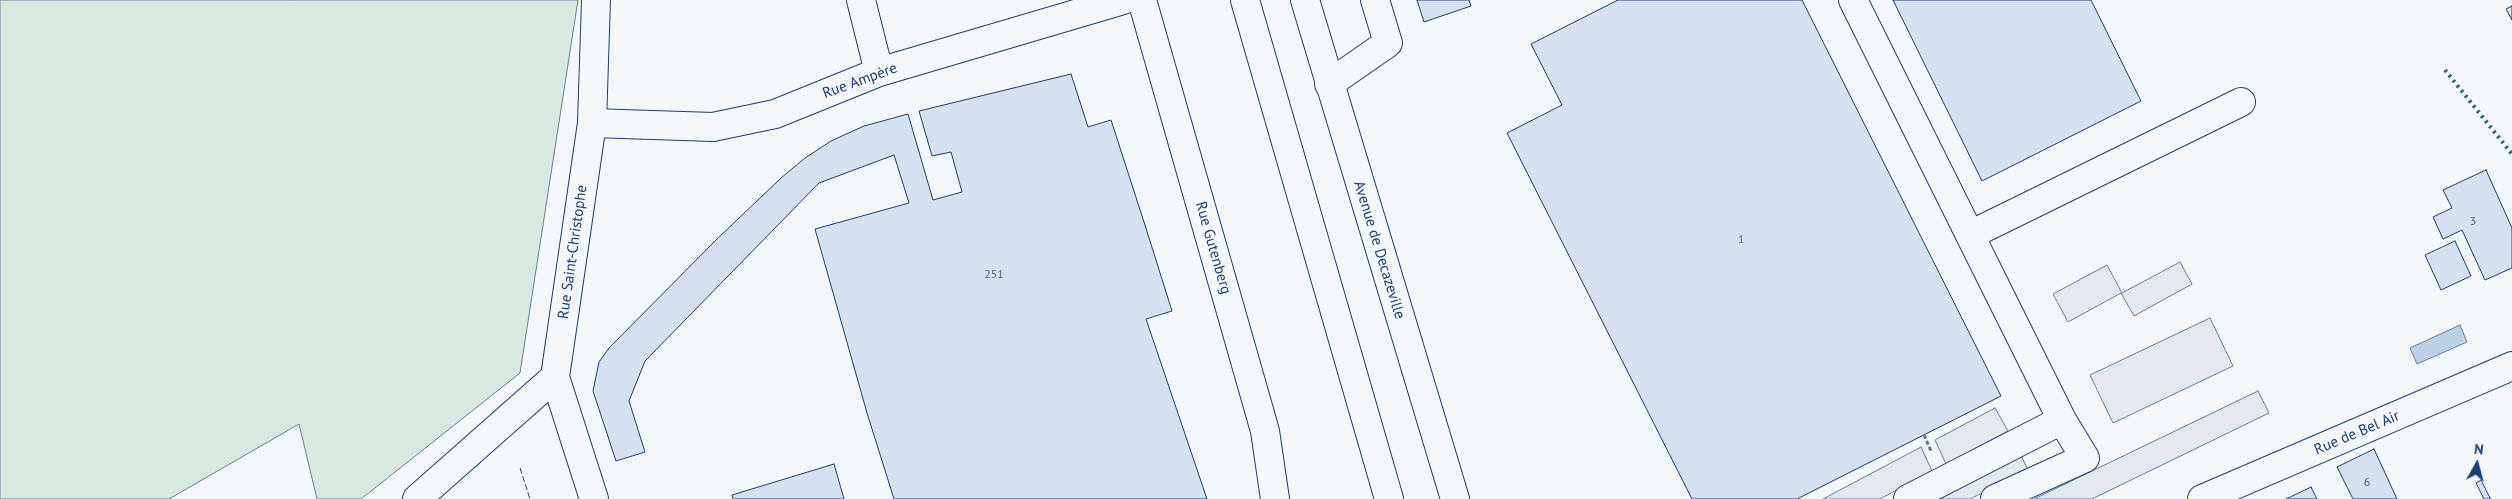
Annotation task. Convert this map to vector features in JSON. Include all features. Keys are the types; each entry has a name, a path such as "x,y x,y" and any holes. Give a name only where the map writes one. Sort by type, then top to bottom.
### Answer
{"street":[{"name":"Rue Saint-Christophe","path":"594,499 555,377 592,123 596,0"},
{"path":"861,0 878,72"},
{"name":"Rue Ampère","path":"592,123 713,127 776,114 878,72 1123,0"},
{"name":"Rue Gutenberg","path":"1142,0 1265,431 1275,499"},
{"path":"1246,0 1389,499"},
{"name":"Avenue de Decazeville","path":"1305,0 1455,499"},
{"path":"1329,84 1388,43 1375,0"},
{"path":"1853,0 2062,420 2085,458 1996,499"},
{"path":"1970,234 2242,102"},
{"name":"Rue de Bel Air","path":"2202,499 2512,366"},
{"path":"417,499 555,377"},
{"path":"1908,499 2062,420"}],"path":[{"path":"1924,435 1931,451"}],"shaded area":[{"path":"0,0 578,0 520,373 361,499 317,499 299,424 169,499 0,499"},
{"path":"2180,262 2192,284 2134,316 2121,293 2068,322 2053,294 2107,265 2122,293"},
{"path":"2210,318 2233,366 2113,423 2090,375"},
{"path":"2258,391 2269,413 2092,499 2034,499"},
{"path":"1995,408 2008,431 1946,464 1935,440"},
{"path":"1921,447 1932,471 1880,499 1823,499"},
{"path":"2020,453 2028,470 1970,499 1929,499"}],"water":[{"path":"2460,325 2467,342 2417,364 2410,348"}],"building":[{"path":"1417,0 1469,0 1471,6 1424,22"},
{"path":"1618,0 1802,0 2001,396 1797,499 1692,499 1507,133 1562,105 1531,44"},
{"path":"1893,0 2091,0 2141,101 1982,181"},
{"path":"2512,6 2512,20 2506,9"},
{"path":"1071,74 1088,127 1111,120 1144,222 1172,311 1146,319 1207,499 894,499 867,413 815,229 909,203 894,155 819,183 645,361 629,401 645,452 616,461 593,391 599,362 609,348 717,239 781,178 805,158 831,141 864,126 908,114 933,200 962,192 951,152 932,156 919,111"},
{"path":"2486,170 2512,228 2512,268 2485,280 2462,230 2443,239 2433,217 2452,208 2443,190"},
{"path":"2455,241 2471,276 2441,290 2425,255"},
{"path":"2374,449 2397,499 2353,499 2337,467"},
{"path":"834,464 844,499 733,499 732,495"},
{"path":"2481,480 2491,499 2484,499 2476,483"},
{"path":"2311,487 2317,499 2286,499"}],"hedge":[{"path":"2445,70 2512,154"}],"fence":[{"path":"520,468 530,499"}]}
